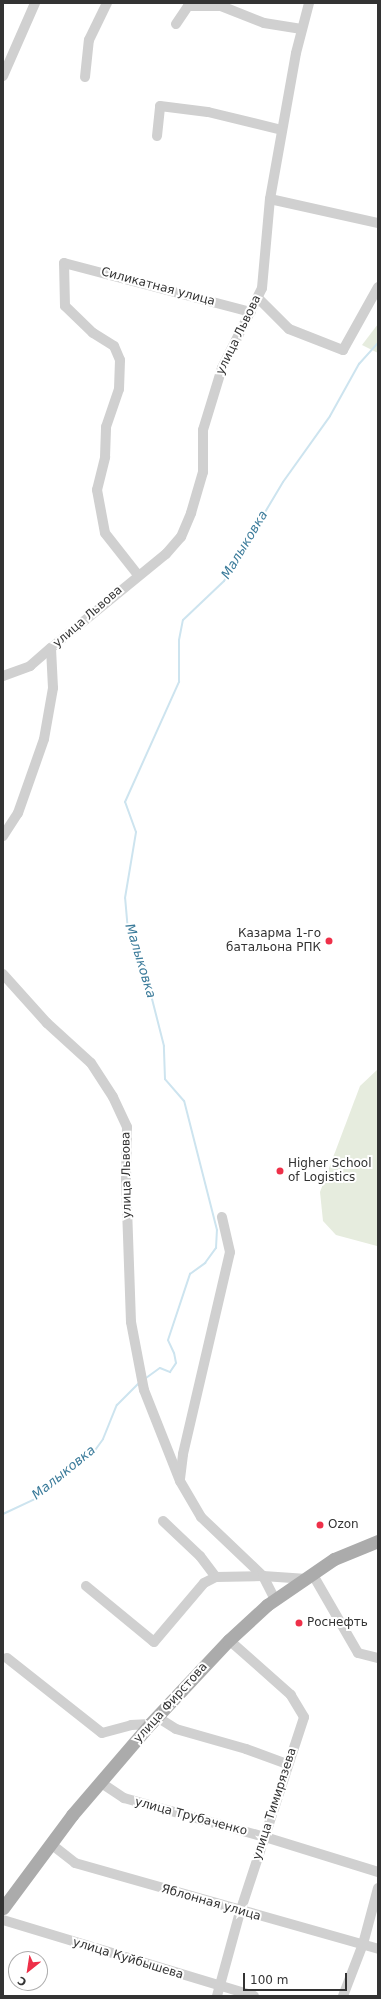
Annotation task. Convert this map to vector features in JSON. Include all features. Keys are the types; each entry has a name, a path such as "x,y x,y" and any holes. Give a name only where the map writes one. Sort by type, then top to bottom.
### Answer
{"main road":[{"name":"улица Фирстова","path":"3,1908 100,1782 229,1640 275,1600 334,1559 378,1541"}],"street":[{"path":"3,76 35,3"},
{"path":"85,76 89,40 107,3"},
{"name":"улица Львова","path":"3,836 18,813 44,739 53,688 51,648 166,554 180,537 191,513 203,472 205,423 222,368 262,288 270,199 302,29 309,3"},
{"path":"176,24 188,6 221,6 264,23 302,29"},
{"path":"157,136 160,106 208,112 282,130"},
{"path":"270,199 378,224"},
{"name":"Силикатная улица","path":"138,576 105,533 97,490 105,457 106,427 120,389 120,360 114,346 93,333 65,306 64,263 251,312"},
{"path":"258,298 288,329 343,350 378,287"},
{"path":"3,676 30,666 51,648"},
{"name":"улица Львова","path":"3,974 48,1023 91,1063 113,1097 127,1127 126,1178 131,1322 144,1390 180,1481 201,1517 263,1576 275,1600"},
{"path":"180,1481 183,1454 230,1252 222,1217"},
{"path":"163,1522 200,1556 216,1577"},
{"path":"86,1586 154,1642 204,1583 216,1577 310,1577 358,1653 378,1658"},
{"name":"улица Тимирязева","path":"219,1992 240,1912 287,1764 304,1717 291,1695 229,1640"},
{"path":"8,1658 102,1733 131,1725 154,1721 287,1764"},
{"name":"улица Трубаченко","path":"100,1782 124,1798 265,1837 378,1872"},
{"name":"Яблонная улица","path":"51,1844 75,1863 240,1912 378,1949"},
{"path":"343,1996 363,1944 378,1888"},
{"name":"улица Куйбышева","path":"3,1920 219,1992 254,1996"}],"shaded area":[{"path":"378,324 378,353 362,345"},
{"path":"378,1069 377,1246 336,1235 323,1221 320,1192 360,1086"}],"waterway":[{"name":"Малыковка","path":"146,1378 160,1368 170,1372 176,1363 174,1353 168,1340 190,1274 205,1263 216,1248 217,1230 184,1101 165,1079 164,1046 141,960 128,931 125,898 136,832 125,802 179,682 179,640 183,620 224,581 283,482 330,416 359,364 378,343"},
{"name":"Малыковка","path":"3,1514 35,1499 93,1453 103,1439 117,1405 139,1383"}],"place":[{"name":"Казарма 1-го батальона РПК","path":"329,941"},
{"name":"Higher School of Logistics","path":"280,1171"},
{"name":"Ozon","path":"320,1525"},
{"name":"Роснефть","path":"299,1623"}]}
